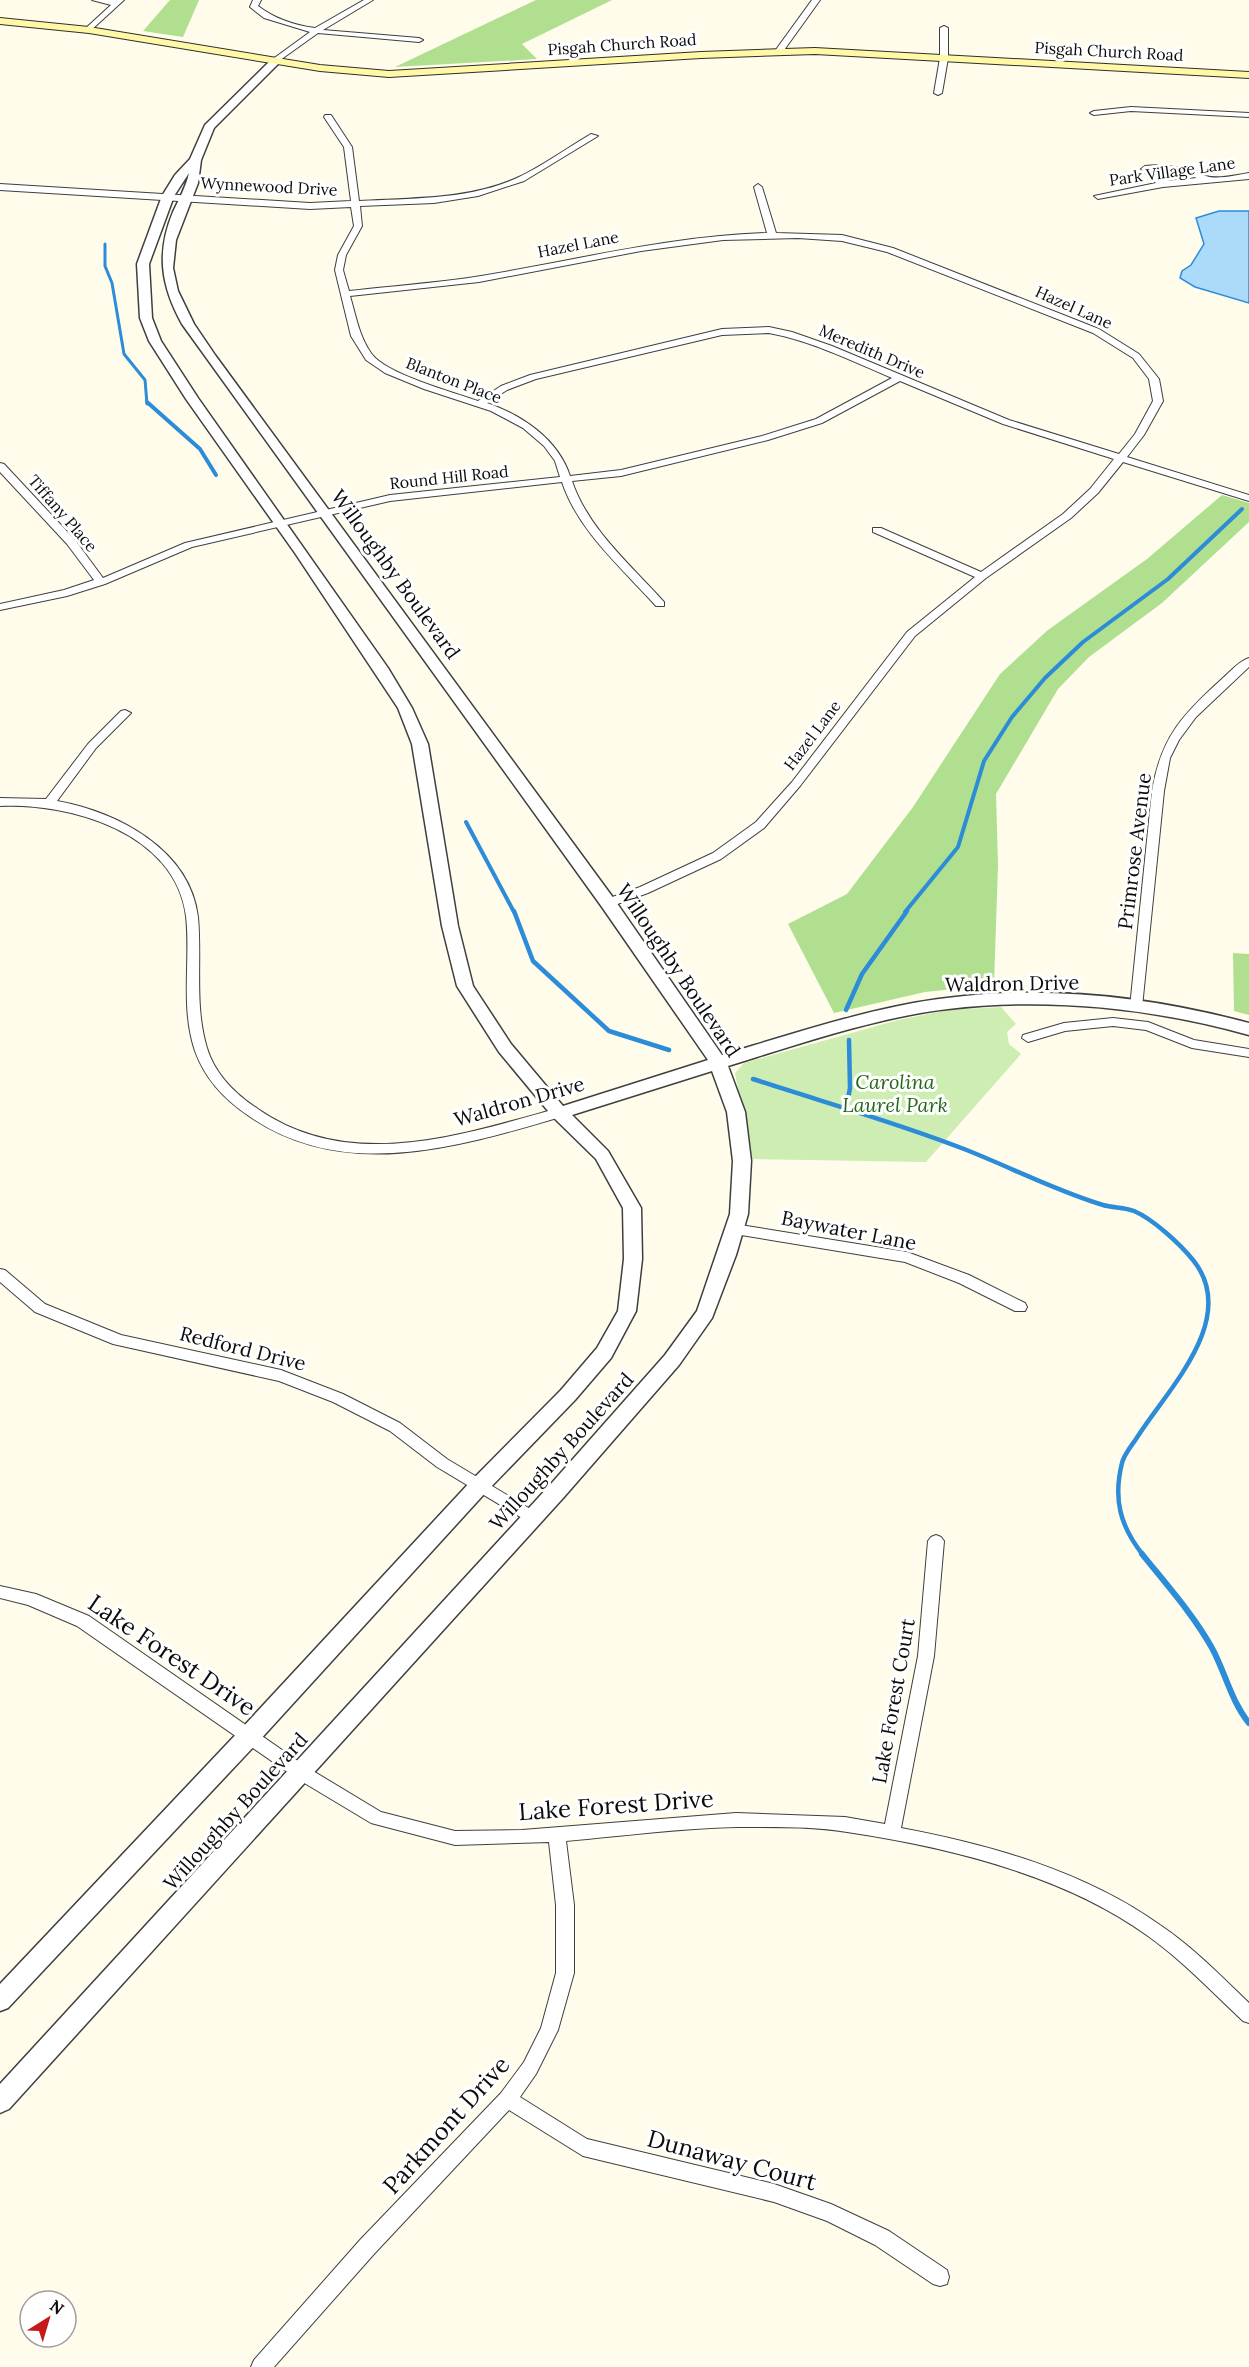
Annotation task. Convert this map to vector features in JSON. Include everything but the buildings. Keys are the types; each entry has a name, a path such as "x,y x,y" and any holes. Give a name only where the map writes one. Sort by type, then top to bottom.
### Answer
{"main road":[{"name":"Pisgah Church Road","path":"0,21 89,30 357,72 419,74 778,51 1249,75"}],"street":[{"path":"96,0 118,2"},
{"path":"257,0 254,7 267,17 317,30 367,38 419,40"},
{"path":"276,61 317,30 369,0"},
{"path":"778,51 816,0"},
{"path":"89,30 118,2"},
{"path":"938,93 944,58 944,28"},
{"name":"Willoughby Boulevard","path":"0,2000 250,1735 604,1353 627,1311 633,1260 632,1208 602,1155 559,1113 505,1048 465,986 450,926 420,744 405,708 381,668 192,399 155,341 146,318 143,264 177,197 197,170 195,160 209,127 276,61"},
{"path":"1094,113 1131,109 1249,115"},
{"name":"Blanton Place","path":"328,117 348,147 358,226 342,255 339,270 356,336 369,358 388,371 479,404 526,426 547,444 560,461 573,500 589,525 660,604"},
{"name":"Wynnewood Drive","path":"0,188 310,206 434,200 475,194 521,179 594,136"},
{"path":"1163,184 1145,169 1192,172 1201,175 1206,181"},
{"name":"Park Village Lane","path":"1098,196 1163,184 1249,176"},
{"path":"758,187 772,235"},
{"name":"Willoughby Boulevard","path":"0,2101 302,1773 672,1360 705,1312 739,1214 742,1161 736,1112 718,1062 608,903 243,402 187,321 173,295 168,276 167,250 177,197"},
{"name":"Hazel Lane","path":"345,294 479,279 652,246 723,237 772,235 842,238 890,250 1096,331 1136,356 1154,379 1158,401 1139,435 1094,491 1067,516 927,618 906,640 796,784 760,825 717,856 644,890 608,903"},
{"name":"Meredith Drive","path":"479,404 504,388 533,376 722,332 747,329 789,334 1006,422 1249,498"},
{"name":"Round Hill Road","path":"0,607 67,594 189,545 390,498 429,492 566,481 621,473 765,438 819,421 898,378"},
{"name":"Tiffany Place","path":"0,466 71,542 101,582"},
{"path":"877,530 982,576"},
{"name":"Primrose Avenue","path":"1136,1007 1158,791 1165,757 1191,714 1249,661"},
{"path":"49,804 92,746 125,713"},
{"name":"Waldron Drive","path":"0,802 49,804 98,816 139,835 171,865 191,909 198,1035 207,1065 232,1096 253,1113 291,1134 332,1146 442,1144 559,1113 718,1062 816,1034 946,1004 1023,1000 1136,1007 1249,1029"},
{"path":"1028,1038 1064,1028 1113,1022 1148,1026 1192,1044 1249,1053"},
{"name":"Baywater Lane","path":"734,1229 907,1257 964,1279 1020,1307"},
{"name":"Redford Drive","path":"0,1274 40,1308 118,1340 281,1376 338,1398 395,1427 442,1463 532,1516"},
{"name":"Lake Forest Court","path":"892,1832 926,1656 936,1541"},
{"name":"Lake Forest Drive","path":"0,1593 30,1599 83,1621 302,1773 377,1818 455,1838 557,1835 736,1820 845,1824 957,1846 1047,1874 1103,1899 1154,1930 1196,1964 1249,2015"},
{"name":"Parkmont Drive","path":"261,2367 367,2247 507,2099 530,2068 549,2030 565,1973 565,1905 557,1835"},
{"name":"Dunaway Court","path":"507,2099 583,2147 676,2172 774,2193 831,2213 882,2238 940,2277"}],"green space":[{"path":"170,0 199,0 183,37 143,31"},
{"path":"536,0 612,0 522,44 537,59 395,67"},
{"path":"1222,495 1249,503 1249,522 1162,603 1089,657 1058,689 996,794 998,865 994,985 925,992 834,1013 788,924 847,894 913,807 1000,674 1048,630 1147,559"},
{"path":"1233,953 1249,954 1249,1015 1234,1011"},
{"name":"Carolina Laurel Park","path":"1001,1007 1016,1024 1007,1032 1009,1044 1021,1054 926,1162 752,1159 735,1073 744,1063 898,1020 948,1010"}],"water":[{"path":"1219,211 1249,211 1249,303 1195,287 1180,278 1182,271 1191,265 1204,244 1196,218"}],"waterway":[{"path":"105,244 105,266 112,283 124,354 145,380 147,404"},
{"path":"147,402 200,449 216,475"},
{"path":"905,912 958,847 984,761 1012,717 1045,678 1083,642 1168,579 1242,509"},
{"path":"466,822 514,912"},
{"path":"514,911 533,961 609,1031 669,1050"},
{"path":"846,1010 862,974 907,911"},
{"path":"846,1109 850,1088 849,1040"},
{"path":"753,1079 846,1109"},
{"path":"846,1109 938,1139 1085,1199 1134,1211 1166,1232 1193,1260 1205,1282 1208,1305 1204,1329 1181,1375 1127,1453 1119,1476 1120,1512 1129,1533 1143,1555"},
{"path":"1142,1554 1205,1635 1237,1705 1249,1723"}]}
